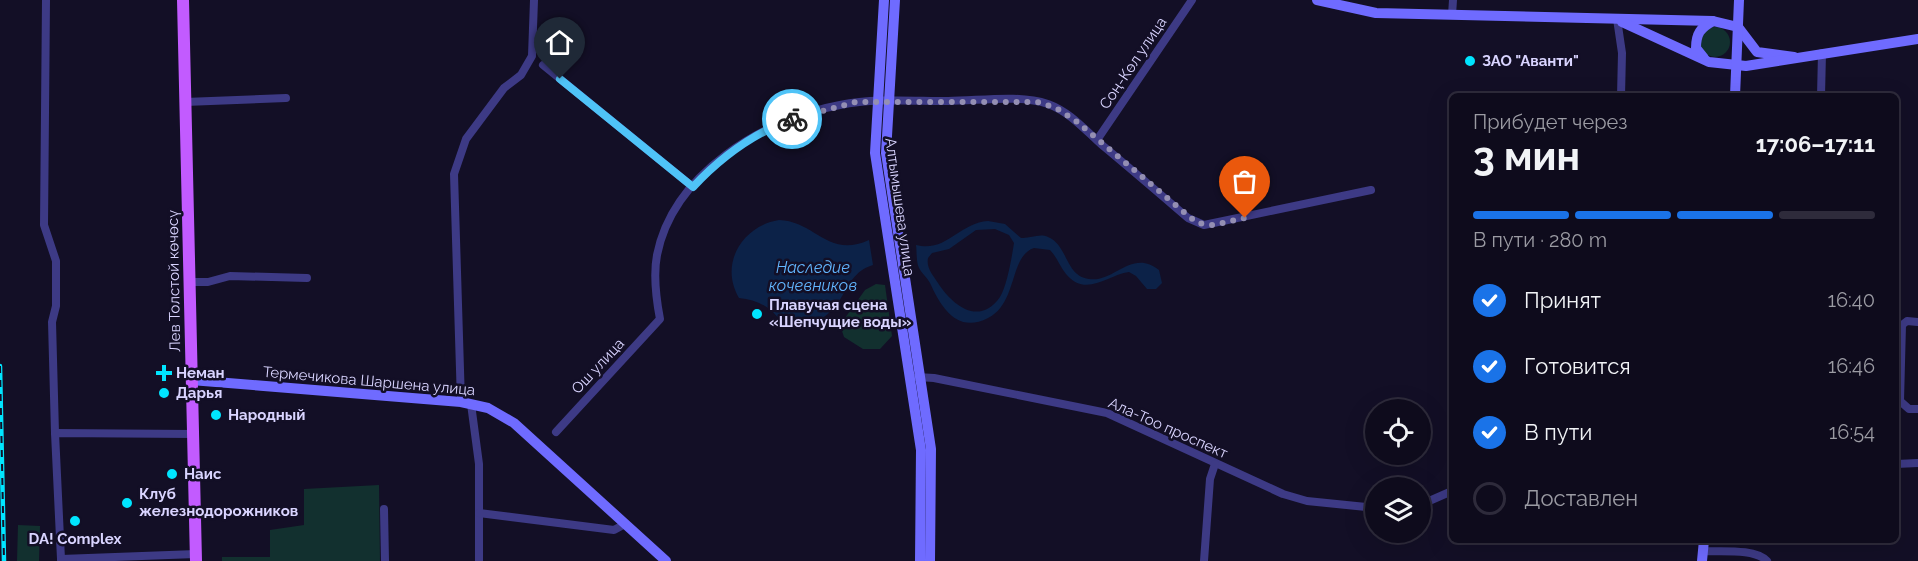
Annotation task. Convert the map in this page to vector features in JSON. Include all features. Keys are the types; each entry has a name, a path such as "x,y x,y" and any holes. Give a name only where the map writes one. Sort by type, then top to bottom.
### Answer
{"main road":[{"name":"Лев Толстой көчөсү","path":"183,0 196,557"}],"street":[{"path":"46,0 44,225 56,261 56,306 52,322 61,560 196,557"},
{"path":"479,561 479,464 466,403 454,174 466,139 504,88 520,75 532,56 534,0"},
{"name":"Алтымышева улица","path":"883,101 884,0"},
{"name":"Алтымышева улица","path":"895,0 875,153 932,460 930,561"},
{"name":"Соң-Көл улица","path":"1097,140 1192,0"},
{"path":"1317,0 1376,13 1713,21 1738,27 1757,52 1794,57"},
{"path":"1452,15 1453,0"},
{"path":"1735,93 1739,0"},
{"path":"1617,19 1709,62 1746,66 1918,39"},
{"path":"1617,19 1622,53 1621,93"},
{"path":"1709,62 1696,48 1696,40 1702,26 1713,21"},
{"path":"1821,93 1822,53"},
{"path":"543,65 693,187 725,156 776,126 838,105 883,101 1037,102 1067,114 1188,218 1204,225 1371,190"},
{"path":"185,102 286,98"},
{"name":"Ош улица","path":"556,432 660,319 656,288 657,255 669,221 693,187"},
{"path":"189,282 208,282 230,276 307,278"},
{"path":"1918,322 1907,321 1902,325 1900,401 1909,409 1918,409"},
{"name":"Алтымышева улица","path":"915,377 921,450 920,561"},
{"name":"Ала-Тоо проспект","path":"915,377 1093,409 1126,421 1215,464 1297,499 1365,507"},
{"name":"Термечикова Шаршена улица","path":"191,380 466,403 488,408 514,423 666,561"},
{"path":"55,433 193,434"},
{"path":"1899,464 1918,463"},
{"path":"1204,561 1210,479 1215,464"},
{"path":"1431,500 1449,492"},
{"path":"384,509 386,561"},
{"path":"479,513 614,530 625,524"},
{"path":"1703,551 1749,554 1763,557 1767,561"}],"green space":[{"path":"1715,27 1726,31 1730,42 1726,53 1715,57 1704,53 1700,42 1704,31"},
{"path":"876,284 885,285 892,336 880,349 863,349 844,337 840,325 865,290"},
{"path":"379,485 380,561 222,561 222,557 270,557 270,530 304,525 304,489"},
{"path":"18,525 40,526 39,561 17,561"}],"water":[{"name":"Наследие кочевников","path":"779,220 792,222 843,245 855,245 869,240 873,265 861,271 853,279 832,310 822,318 806,325 784,328 776,316 760,303 739,298 733,285 733,260 745,238 754,230"},
{"path":"988,221 1005,224 1021,238 1048,237 1055,241 1071,267 1081,277 1098,279 1132,264 1140,263 1149,264 1159,270 1162,283 1156,289 1147,289 1136,276 1129,272 1089,285 1081,284 1066,274 1050,250 1034,248 1020,260 1009,291 998,311 988,318 967,323 951,316 939,301 929,281 919,268 916,245 936,245 978,223","holes":["995,229 1009,235 1014,243 1009,271 1000,297 992,306 983,311 966,310 958,305 932,274 928,258 932,253 949,249 976,230"]}],"railway":[{"path":"0,366 4,561"}],"way so far":[{"path":"792,119 821,109 856,102 1011,101 1047,104 1076,121 1188,218 1204,225 1213,225 1245,218"}],"place":[{"name":"ЗАО \"Аванти\"","path":"1470,61"},
{"name":"Плавучая сцена «Шепчущие воды»","path":"757,314"},
{"name":"Неман","path":"164,373"},
{"name":"Дарья","path":"164,393"},
{"name":"Народный","path":"216,415"},
{"name":"Наис","path":"172,474"},
{"name":"Клуб железнодорожников","path":"127,503"},
{"name":"DA! Complex","path":"75,521"}],"route":[{"path":"560,79 693,187 725,156 741,145 792,119"}]}
